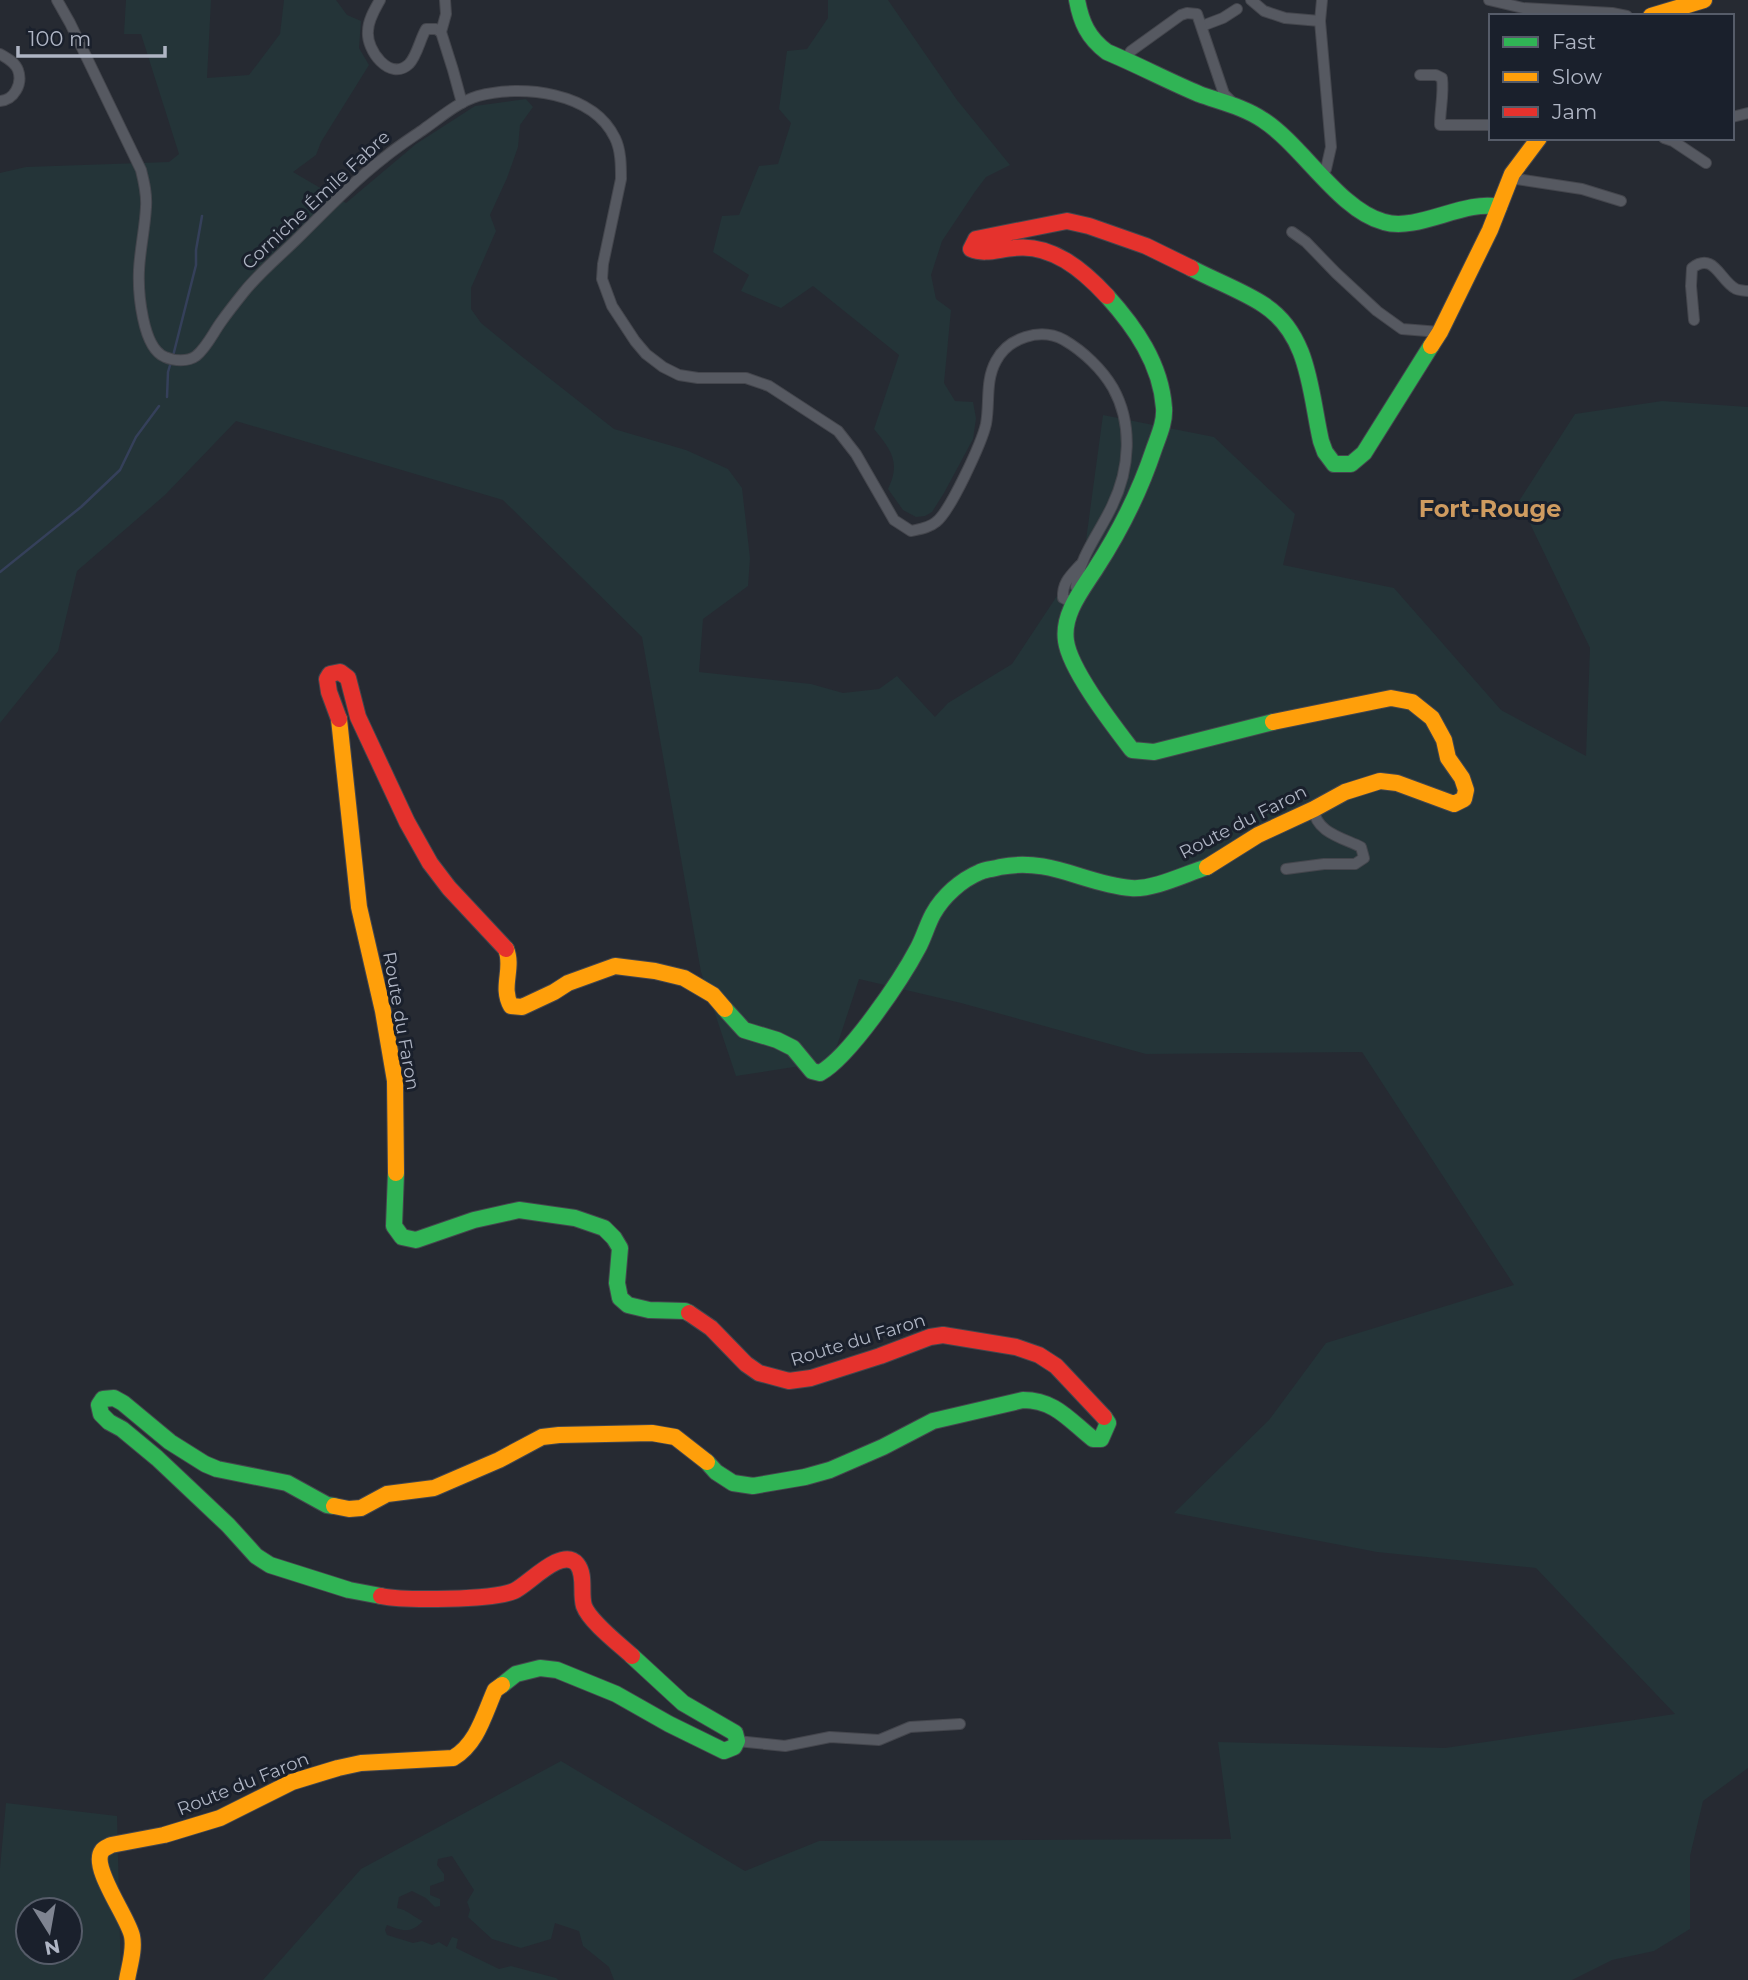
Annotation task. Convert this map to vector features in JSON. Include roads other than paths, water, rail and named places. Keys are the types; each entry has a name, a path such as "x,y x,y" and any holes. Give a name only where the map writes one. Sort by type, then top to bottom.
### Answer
{"street":[{"name":"Corniche Émile Fabre","path":"57,0 132,151 145,187 146,206 139,272 143,313 149,338 161,355 172,359 192,358 202,349 245,291 332,205 384,157 462,103 478,96 523,91 562,97 590,110 600,118 616,139 621,165 619,192 602,279 612,306 635,341 646,354 679,375 698,378 746,378 769,386 838,431 856,454 894,520 911,531 934,524 947,508 986,424 989,377 1004,350 1018,339 1049,335 1064,340 1094,364 1110,384 1122,409 1127,436 1126,460 1114,503 1082,563 1076,587 1077,598 1063,598 1067,579 1082,563"},
{"path":"380,0 368,30 369,46 377,60 392,68 403,68 411,62 426,29 441,32"},
{"path":"444,0 446,14 441,32 462,103"},
{"path":"1077,0 1082,22 1091,39 1107,52 1205,96 1256,115 1272,126 1371,216 1385,223 1404,223 1486,204 1499,207"},
{"path":"1251,0 1264,11 1285,18 1320,21"},
{"path":"1322,0 1320,21 1331,147 1326,169 1322,174"},
{"path":"1489,0 1523,8 1617,14"},
{"path":"1658,14 1704,0"},
{"path":"1202,26 1237,9"},
{"path":"1126,60 1131,51 1181,15 1197,14 1224,94 1231,101 1231,105"},
{"path":"0,54 18,69 19,79 13,97 0,101"},
{"path":"1420,75 1436,75 1442,78 1440,125 1489,125"},
{"path":"1077,598 1124,520 1147,473 1164,411 1158,378 1134,330 1119,310 1079,269 1062,258 1038,249 1020,247 981,253 971,249 976,240 1068,221 1146,246 1264,305 1289,328 1303,354 1314,399 1320,444 1334,464 1346,466 1356,463 1364,453 1440,332 1490,230 1510,178 1537,140"},
{"path":"1671,140 1706,163"},
{"path":"1510,178 1571,187 1621,201"},
{"path":"1292,232 1306,242 1377,311 1402,329 1440,332"},
{"path":"1694,320 1692,268 1698,263 1706,262 1737,290 1748,291"},
{"name":"Route du Faron","path":"127,1980 132,1936 102,1875 100,1855 103,1849 111,1844 174,1832 220,1818 292,1782 338,1768 361,1763 453,1758 465,1751 474,1739 495,1690 516,1674 540,1668 557,1670 616,1694 724,1751 734,1747 737,1741 735,1733 730,1729 701,1714 666,1689 590,1616 584,1605 582,1578 577,1564 569,1559 562,1559 548,1567 512,1592 444,1598 396,1599 349,1590 290,1573 256,1556 196,1493 122,1429 109,1422 99,1410 103,1399 114,1398 205,1464 217,1469 287,1483 327,1505 349,1510 361,1508 387,1494 434,1488 499,1460 542,1437 559,1434 652,1433 675,1437 733,1483 753,1486 830,1470 933,1421 1023,1400 1038,1400 1051,1404 1093,1439 1101,1439 1108,1423 1055,1365 1041,1356 1026,1350 943,1335 930,1337 811,1378 789,1381 759,1373 746,1364 711,1328 685,1311 649,1310 628,1305 620,1298 617,1283 620,1248 614,1238 604,1228 575,1218 519,1210 474,1220 416,1240 402,1237 394,1226 397,1149 395,1081 383,1011 359,907 339,718 327,677 331,673 339,672 348,680 355,710 424,855 438,876 507,950 509,971 504,992 511,1006 522,1007 568,983 615,966 654,971 684,978 713,995 744,1030 793,1048 812,1071 820,1073 859,1036 905,970 933,915 947,895 963,881 981,871 1017,864 1056,868 1132,888 1150,886 1209,866 1258,835 1345,792 1380,780 1398,783 1454,804 1464,799 1466,790 1462,778 1448,758 1444,740 1432,718 1412,702 1391,698 1302,715 1154,752 1132,750 1079,673 1068,650 1067,628 1077,598"},
{"path":"1286,869 1324,864 1355,864 1364,858 1361,847 1324,830 1314,816 1314,809"},
{"path":"737,1741 785,1745 830,1738 879,1740 910,1727 960,1724"}],"waterway":[{"path":"173,356 196,265 202,216"},
{"path":"167,397 171,362"},
{"path":"0,572 81,507 120,470 136,437 159,406"}],"district":[{"name":"Fort-Rouge","path":"1490,508"}]}
